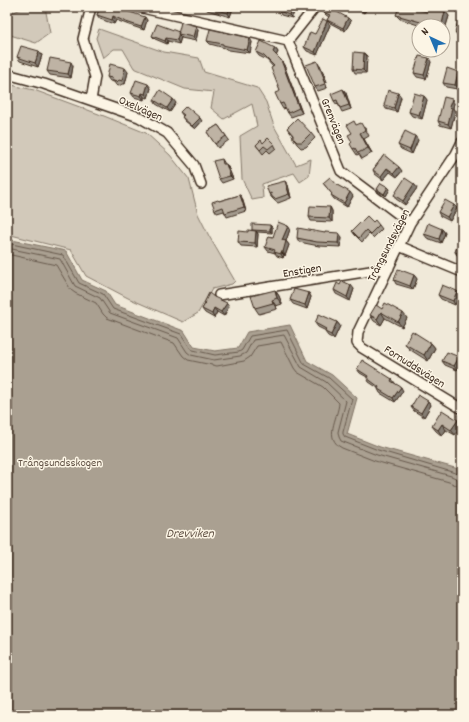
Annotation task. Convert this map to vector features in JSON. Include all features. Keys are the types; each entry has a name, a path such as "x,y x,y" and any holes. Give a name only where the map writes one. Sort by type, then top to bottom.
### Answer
{"street":[{"path":"91,7 83,39 95,77 91,100"},
{"path":"138,7 288,41 315,7"},
{"name":"Grenvägen","path":"288,41 341,171 410,223"},
{"name":"Oxelvägen","path":"7,74 44,84 139,117 167,133 194,166 201,184"},
{"name":"Trångsundsvägen","path":"357,343 358,332 410,223 456,154 462,142"},
{"path":"399,246 462,272"},
{"name":"Enstigen","path":"219,294 389,268"},
{"name":"Fornuddsvägen","path":"357,343 362,348 462,409"}],"shaded area":[{"path":"25,7 45,7 50,33 36,43 7,34 7,9 14,12"},
{"path":"99,29 164,52 199,58 204,72 257,88 266,102 274,126 296,165 311,159 309,176 300,182 294,173 262,184 263,198 252,200 242,179 240,136 257,126 252,104 224,119 211,108 214,92 185,89 134,68 123,49 114,49 103,58 96,38"},
{"path":"7,84 34,90 146,133 170,155 189,179 198,214 235,281 232,284 212,289 198,313 183,322 128,298 86,276 71,250 7,234"}],"water":[{"name":"Drevviken","path":"7,239 66,251 82,280 106,291 115,305 184,331 194,347 215,351 238,348 247,332 290,325 307,361 332,375 357,398 347,434 380,447 462,471 462,715 7,715"}],"building":[{"path":"100,7 114,7 145,17 141,27 113,16 112,20 97,15"},
{"path":"207,7 230,7 228,13"},
{"path":"280,7 292,7 289,15 279,11"},
{"path":"326,7 348,18 343,28 327,20 330,15 323,12"},
{"path":"399,7 410,7 427,12 429,7 445,11 443,18 411,18 411,19 396,15"},
{"path":"323,19 327,21 315,52 304,47 310,32 315,34"},
{"path":"458,21 462,22 462,35 455,32"},
{"path":"181,22 196,26 193,37 178,34"},
{"path":"157,24 179,32 177,40 166,38 165,41 152,36"},
{"path":"210,29 250,38 247,50 207,41"},
{"path":"261,41 275,48 273,52 281,60 299,108 288,113 283,103 280,104 275,93 280,91 271,68 274,66 264,56 256,52"},
{"path":"21,46 39,51 35,63 17,57"},
{"path":"354,52 364,53 363,70 353,69"},
{"path":"50,58 71,62 68,74 47,71"},
{"path":"418,58 429,58 424,75 414,73"},
{"path":"317,61 325,84 315,87 306,65"},
{"path":"110,64 125,68 122,81 113,81 112,78 107,77"},
{"path":"447,68 458,72 455,85 443,83"},
{"path":"136,80 148,84 145,94 142,93 141,96 131,93"},
{"path":"343,89 349,105 340,108 337,100 334,101 331,94"},
{"path":"160,90 173,99 167,108 154,100"},
{"path":"388,90 398,93 394,108 384,105"},
{"path":"414,93 424,96 419,115 409,112"},
{"path":"444,97 452,99 449,107 452,108 448,124 438,121"},
{"path":"186,106 200,118 192,126 182,117 184,115 180,112"},
{"path":"297,118 311,133 302,142 297,142 287,128"},
{"path":"354,121 356,125 361,123 365,130 360,133 368,148 358,153 350,144 352,142 348,135 352,133 347,125"},
{"path":"218,125 226,136 215,144 207,132"},
{"path":"405,131 415,136 410,150 398,145"},
{"path":"268,138 274,144 268,149 264,146 260,150 256,145 261,140 263,143"},
{"path":"384,155 399,167 394,173 387,168 381,176 373,170"},
{"path":"222,159 223,164 226,164 230,176 219,179 213,161"},
{"path":"330,177 337,185 350,192 344,203 331,195 332,194 323,183"},
{"path":"405,178 414,184 403,201 394,195"},
{"path":"285,181 289,194 275,199 272,197 271,193 269,194 266,186"},
{"path":"381,183 388,187 384,194 377,189"},
{"path":"240,195 244,207 225,213 223,207 215,210 212,202"},
{"path":"445,200 454,205 447,217 438,212"},
{"path":"310,206 330,207 329,218 309,217"},
{"path":"367,216 373,222 375,220 379,225 370,234 366,230 359,238 352,231"},
{"path":"278,222 288,226 282,240 286,241 281,254 274,252 275,250 265,247 269,236 273,237"},
{"path":"428,223 442,229 439,239 424,234"},
{"path":"252,224 270,225 270,231 252,230"},
{"path":"298,228 325,233 339,233 338,243 317,242 297,238"},
{"path":"248,230 256,231 255,243 238,242 239,231 248,232"},
{"path":"461,235 462,236 462,254 455,252"},
{"path":"398,269 414,275 410,286 394,280"},
{"path":"342,281 351,285 347,297 334,290 337,283 340,285"},
{"path":"442,285 457,291 453,301 438,295"},
{"path":"294,289 309,293 305,305 290,300"},
{"path":"275,290 277,298 272,300 273,303 255,308 251,296"},
{"path":"209,293 227,303 221,312 214,308 212,314 202,309"},
{"path":"385,303 403,313 398,322 381,312 377,319 370,315 376,305 382,309"},
{"path":"319,314 337,322 331,335 325,332 326,329 315,323"},
{"path":"412,331 431,343 424,355 405,344"},
{"path":"447,352 459,357 454,366 442,361"},
{"path":"362,360 392,379 391,381 401,387 393,398 378,389 379,387 367,378 368,376 357,369"},
{"path":"418,395 428,401 421,413 411,407"},
{"path":"442,410 458,420 451,430 442,424 438,430 432,426"}],"park label":[{"name":"Trångsundsskogen","path":"60,462"}]}
